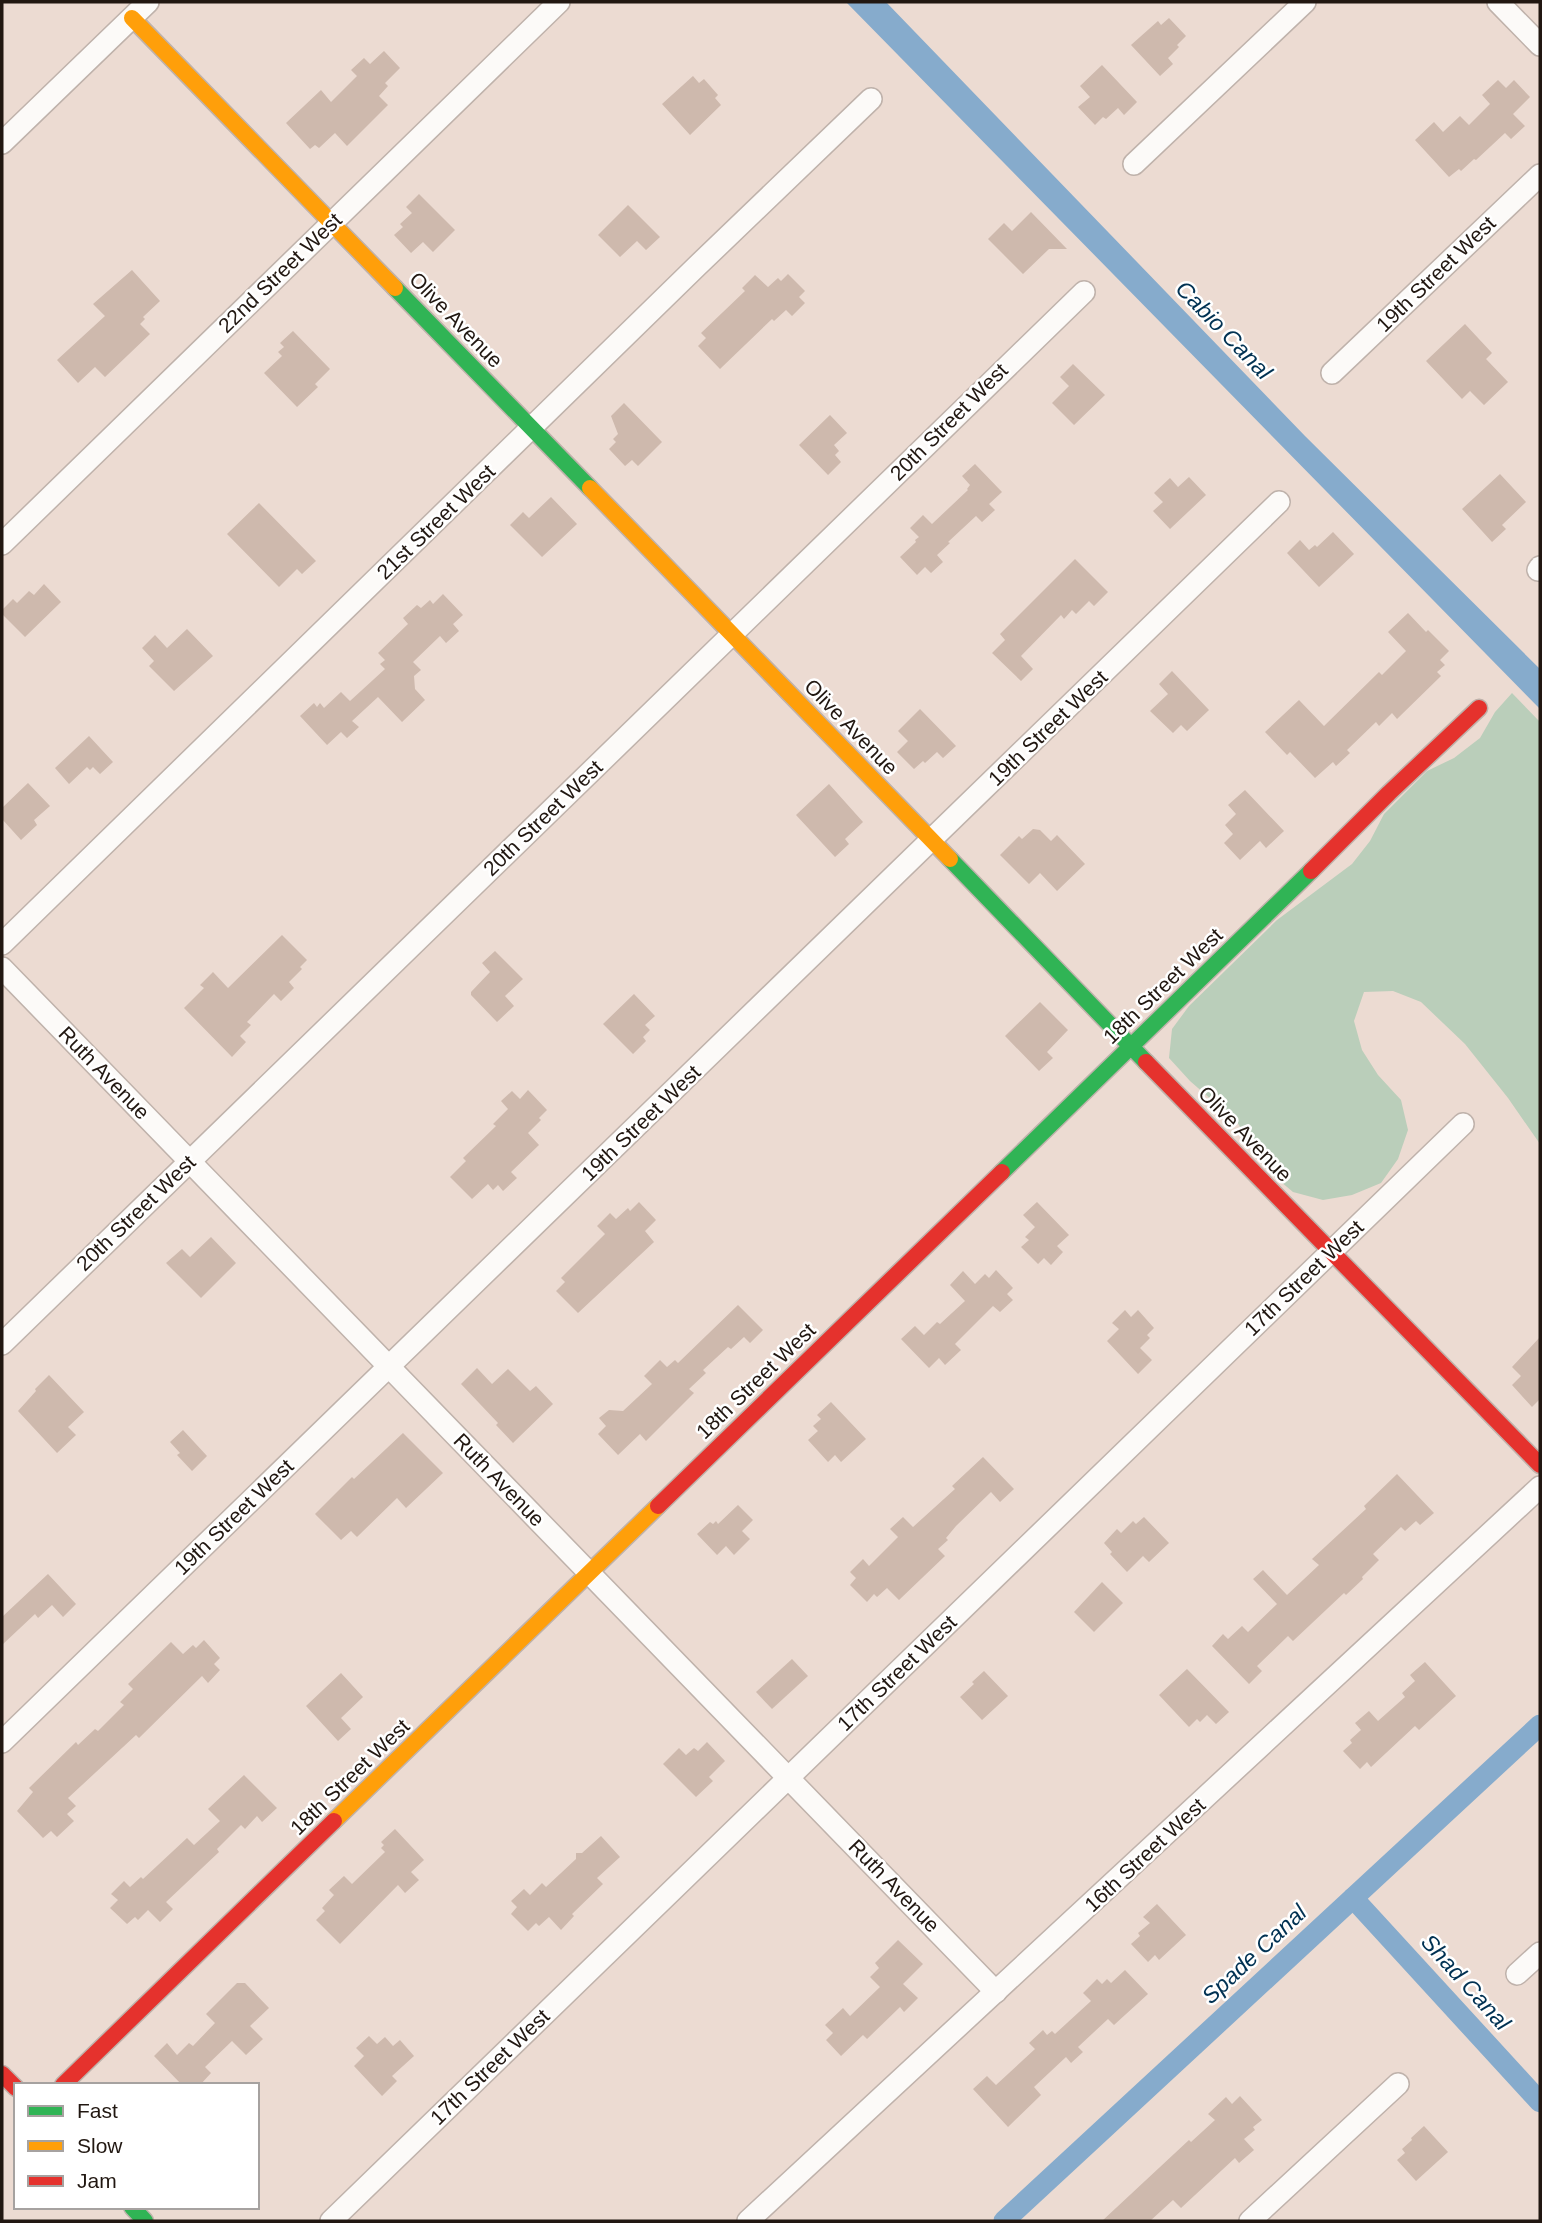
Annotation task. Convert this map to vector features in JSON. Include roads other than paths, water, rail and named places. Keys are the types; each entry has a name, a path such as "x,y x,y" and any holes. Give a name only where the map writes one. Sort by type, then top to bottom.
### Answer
{"street":[{"path":"2,143 148,2"},
{"name":"22nd Street West","path":"2,544 559,2"},
{"path":"1134,164 1305,2"},
{"path":"1498,2 1540,46"},
{"name":"Olive Avenue","path":"132,18 1130,1047 1540,1465"},
{"name":"21st Street West","path":"2,944 871,99"},
{"name":"19th Street West","path":"1332,373 1540,176"},
{"name":"20th Street West","path":"2,1344 1084,292"},
{"name":"19th Street West","path":"2,1742 1279,502"},
{"name":"18th Street West","path":"65,2083 1479,708"},
{"name":"Ruth Avenue","path":"2,968 996,1992"},
{"name":"17th Street West","path":"331,2221 1463,1124"},
{"name":"16th Street West","path":"748,2221 1540,1487"},
{"path":"1517,1974 1540,1953"},
{"path":"1250,2221 1398,2084"}],"water":[{"path":"846,2 886,2 1305,436 1540,669 1540,709"}],"waterway":[{"name":"Spade Canal","path":"1004,2221 1540,1725"},
{"name":"Shad Canal","path":"1353,1898 1540,2102"}],"water label":[{"name":"Cabio Canal","path":"1224,330"}]}
